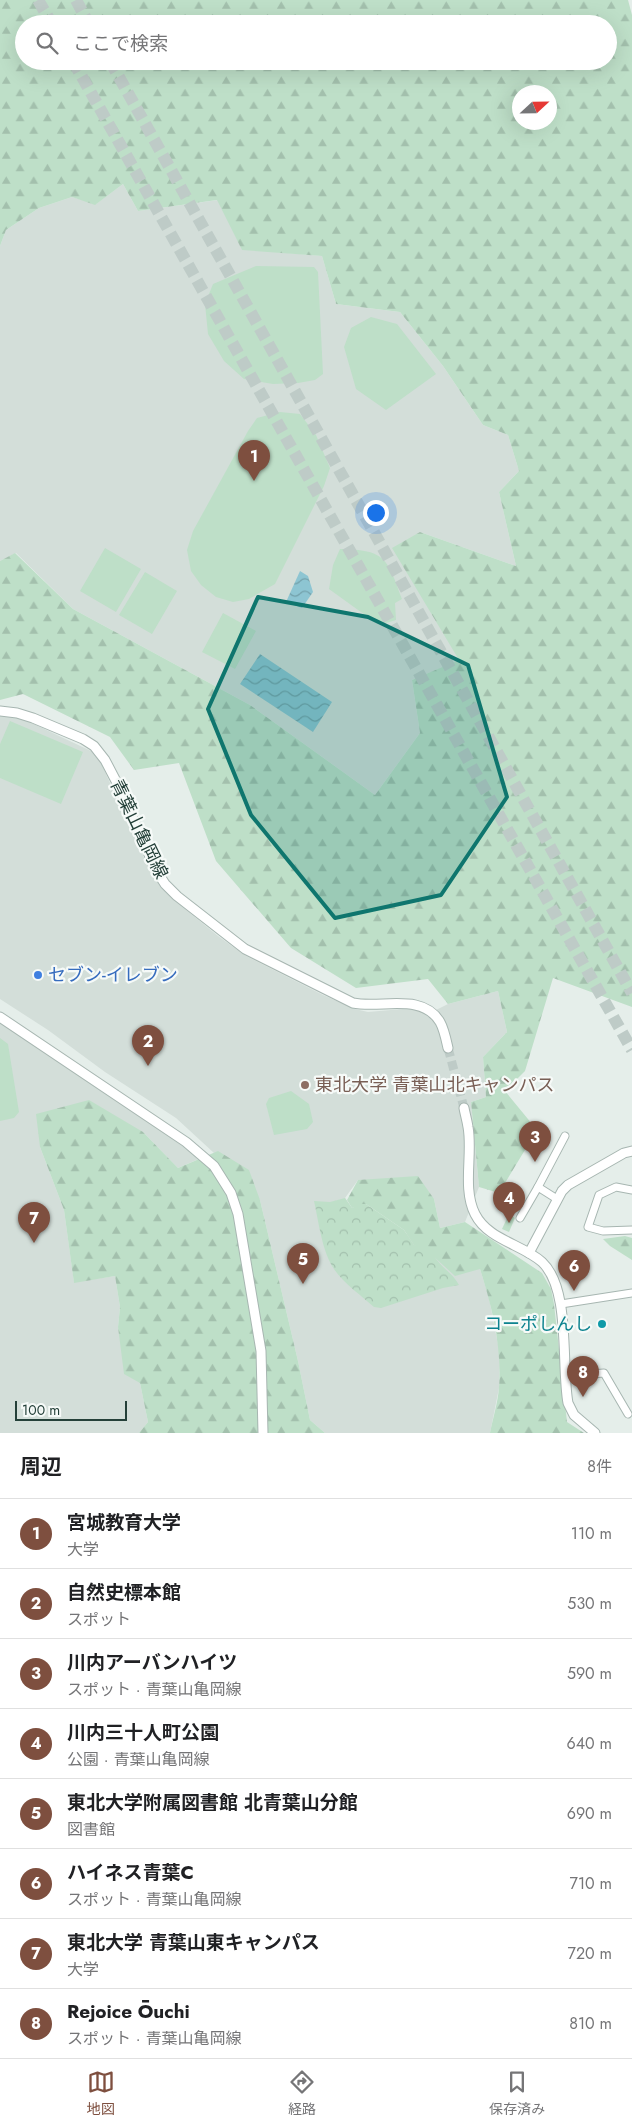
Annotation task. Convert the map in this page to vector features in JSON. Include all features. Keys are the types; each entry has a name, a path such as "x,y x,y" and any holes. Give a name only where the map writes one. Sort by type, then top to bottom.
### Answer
{"street":[{"name":"青葉山亀岡線","path":"0,711 17,713 33,718 83,739 94,746 105,760 148,856 165,884 177,896 231,939 245,949 353,1004 365,1006 413,1004 423,1006 432,1012 440,1022 448,1048"},
{"path":"0,1017 186,1142 214,1166 224,1179 238,1214 261,1351 263,1433"},
{"path":"464,1108 468,1127 470,1196 475,1214 492,1233 542,1262 551,1272 561,1304 568,1403 574,1415 595,1433"},
{"path":"520,1218 566,1136"},
{"path":"528,1253 562,1191 572,1181 624,1153 632,1151"},
{"path":"538,1187 558,1199"},
{"path":"632,1190 616,1187 599,1195 588,1227 603,1231 632,1230"},
{"path":"561,1304 632,1293"},
{"path":"565,1376 604,1373 628,1414"}],"highlighted area":[{"path":"258,597 368,617 468,665 507,797 441,895 335,918 251,815 208,709"}],"shaded area":[{"path":"123,184 138,211 218,200 242,249 322,256 336,304 400,312 443,366 483,425 508,435 519,471 499,492 516,566 420,532 459,661 412,680 420,733 375,795 250,705 73,609 16,553 0,561 0,246 6,230 39,208 72,197 96,204"},
{"name":"東北大学 青葉山北キャンパス","path":"10,715 21,718 91,751 101,763 145,860 162,888 218,936 246,956 323,995 355,1009 368,1012 414,1008 426,1015 448,1004 498,991 507,1032 483,1057 486,1097 471,1102 479,1187 465,1222 440,1228 434,1199 358,1180 345,1198 352,1208 480,1269 489,1298 500,1355 499,1388 490,1433 325,1433 310,1420 260,1200 218,1152 214,1153 176,1118 105,1072 48,1030 0,999 0,716"},
{"path":"0,1023 201,1158 178,1168 143,1132 40,1147 64,1210 74,1282 115,1276 120,1307 118,1327 140,1383 148,1422 139,1433 0,1433"}],"green space":[{"path":"0,0 628,0 632,15 632,1007 553,978 525,1071 505,1091 537,1130 499,1193 479,1187 471,1102 486,1097 483,1057 507,1032 498,991 448,1004 428,979 356,988 291,948 216,861 179,763 134,770 110,737 23,694 0,700 0,561 15,553 73,609 250,705 375,795 420,733 412,680 459,660 392,548 420,532 516,566 499,492 519,471 508,435 483,425 443,366 400,312 336,304 322,256 242,250 217,200 138,211 123,184 95,205 72,197 39,208 6,230 0,246"},
{"path":"256,266 314,267 318,272 323,374 315,380 273,384 244,379 224,361 208,334 205,304 213,284"},
{"path":"371,317 397,324 436,374 386,410 356,389 344,347 351,328"},
{"path":"280,412 300,414 316,435 330,468 324,486 275,584 249,599 233,602 216,597 201,585 191,571 187,550 193,531 257,418"},
{"path":"105,548 141,569 116,612 80,591"},
{"path":"340,549 367,551 376,554 388,565 402,599 395,603 396,620 383,624 365,615 329,589 333,565"},
{"path":"145,572 177,591 152,634 119,615"},
{"path":"223,613 256,631 235,669 202,652"},
{"path":"10,721 83,752 61,804 0,778 0,744"},
{"path":"0,1038 8,1044 19,1112 14,1118 0,1121"},
{"path":"291,1091 309,1104 313,1122 307,1129 274,1135 266,1104 269,1098"},
{"path":"89,1100 143,1132 178,1168 218,1151 249,1170 260,1200 310,1420 325,1433 139,1433 148,1422 140,1383 124,1374 118,1327 120,1307 115,1276 74,1283 64,1210 40,1147 36,1114"},
{"path":"418,1176 434,1199 440,1228 465,1222 542,1273 551,1289 554,1304 567,1422 584,1433 490,1433 497,1404 500,1372 492,1312 480,1269 455,1276 432,1255 414,1245 404,1230 366,1204 352,1208 347,1200 358,1180"},
{"path":"345,1198 352,1208 360,1204 366,1204 404,1230 414,1245 431,1247 435,1258 459,1285 443,1288 381,1308 374,1307 338,1274 330,1262 319,1227 314,1201 330,1202"},
{"path":"509,1214 515,1218 509,1232 502,1229"},
{"path":"625,1236 632,1238 632,1260 610,1246 603,1239"}],"water":[{"path":"300,571 308,576 313,592 302,608 286,602"},
{"path":"260,654 332,702 313,732 240,684"}],"tunnel":[{"path":"38,0 47,15"},
{"path":"76,0 84,15"},
{"path":"78,70 632,1050"},
{"path":"115,70 632,993"},
{"path":"448,1048 464,1108"}],"place":[{"name":"宮城教育大学","path":"254,481"},
{"name":"セブン-イレブン","path":"38,975"},
{"name":"自然史標本館","path":"148,1066"},
{"name":"東北大学 青葉山北キャンパス","path":"305,1085"},
{"name":"川内アーバンハイツ","path":"535,1162"},
{"name":"川内三十人町公園","path":"509,1223"},
{"name":"東北大学 青葉山東キャンパス","path":"34,1243"},
{"name":"東北大学附属図書館 北青葉山分館","path":"303,1284"},
{"name":"ハイネス青葉C","path":"574,1291"},
{"name":"コーポしんし","path":"602,1324"},
{"name":"Rejoice Ōuchi","path":"583,1397"}]}
